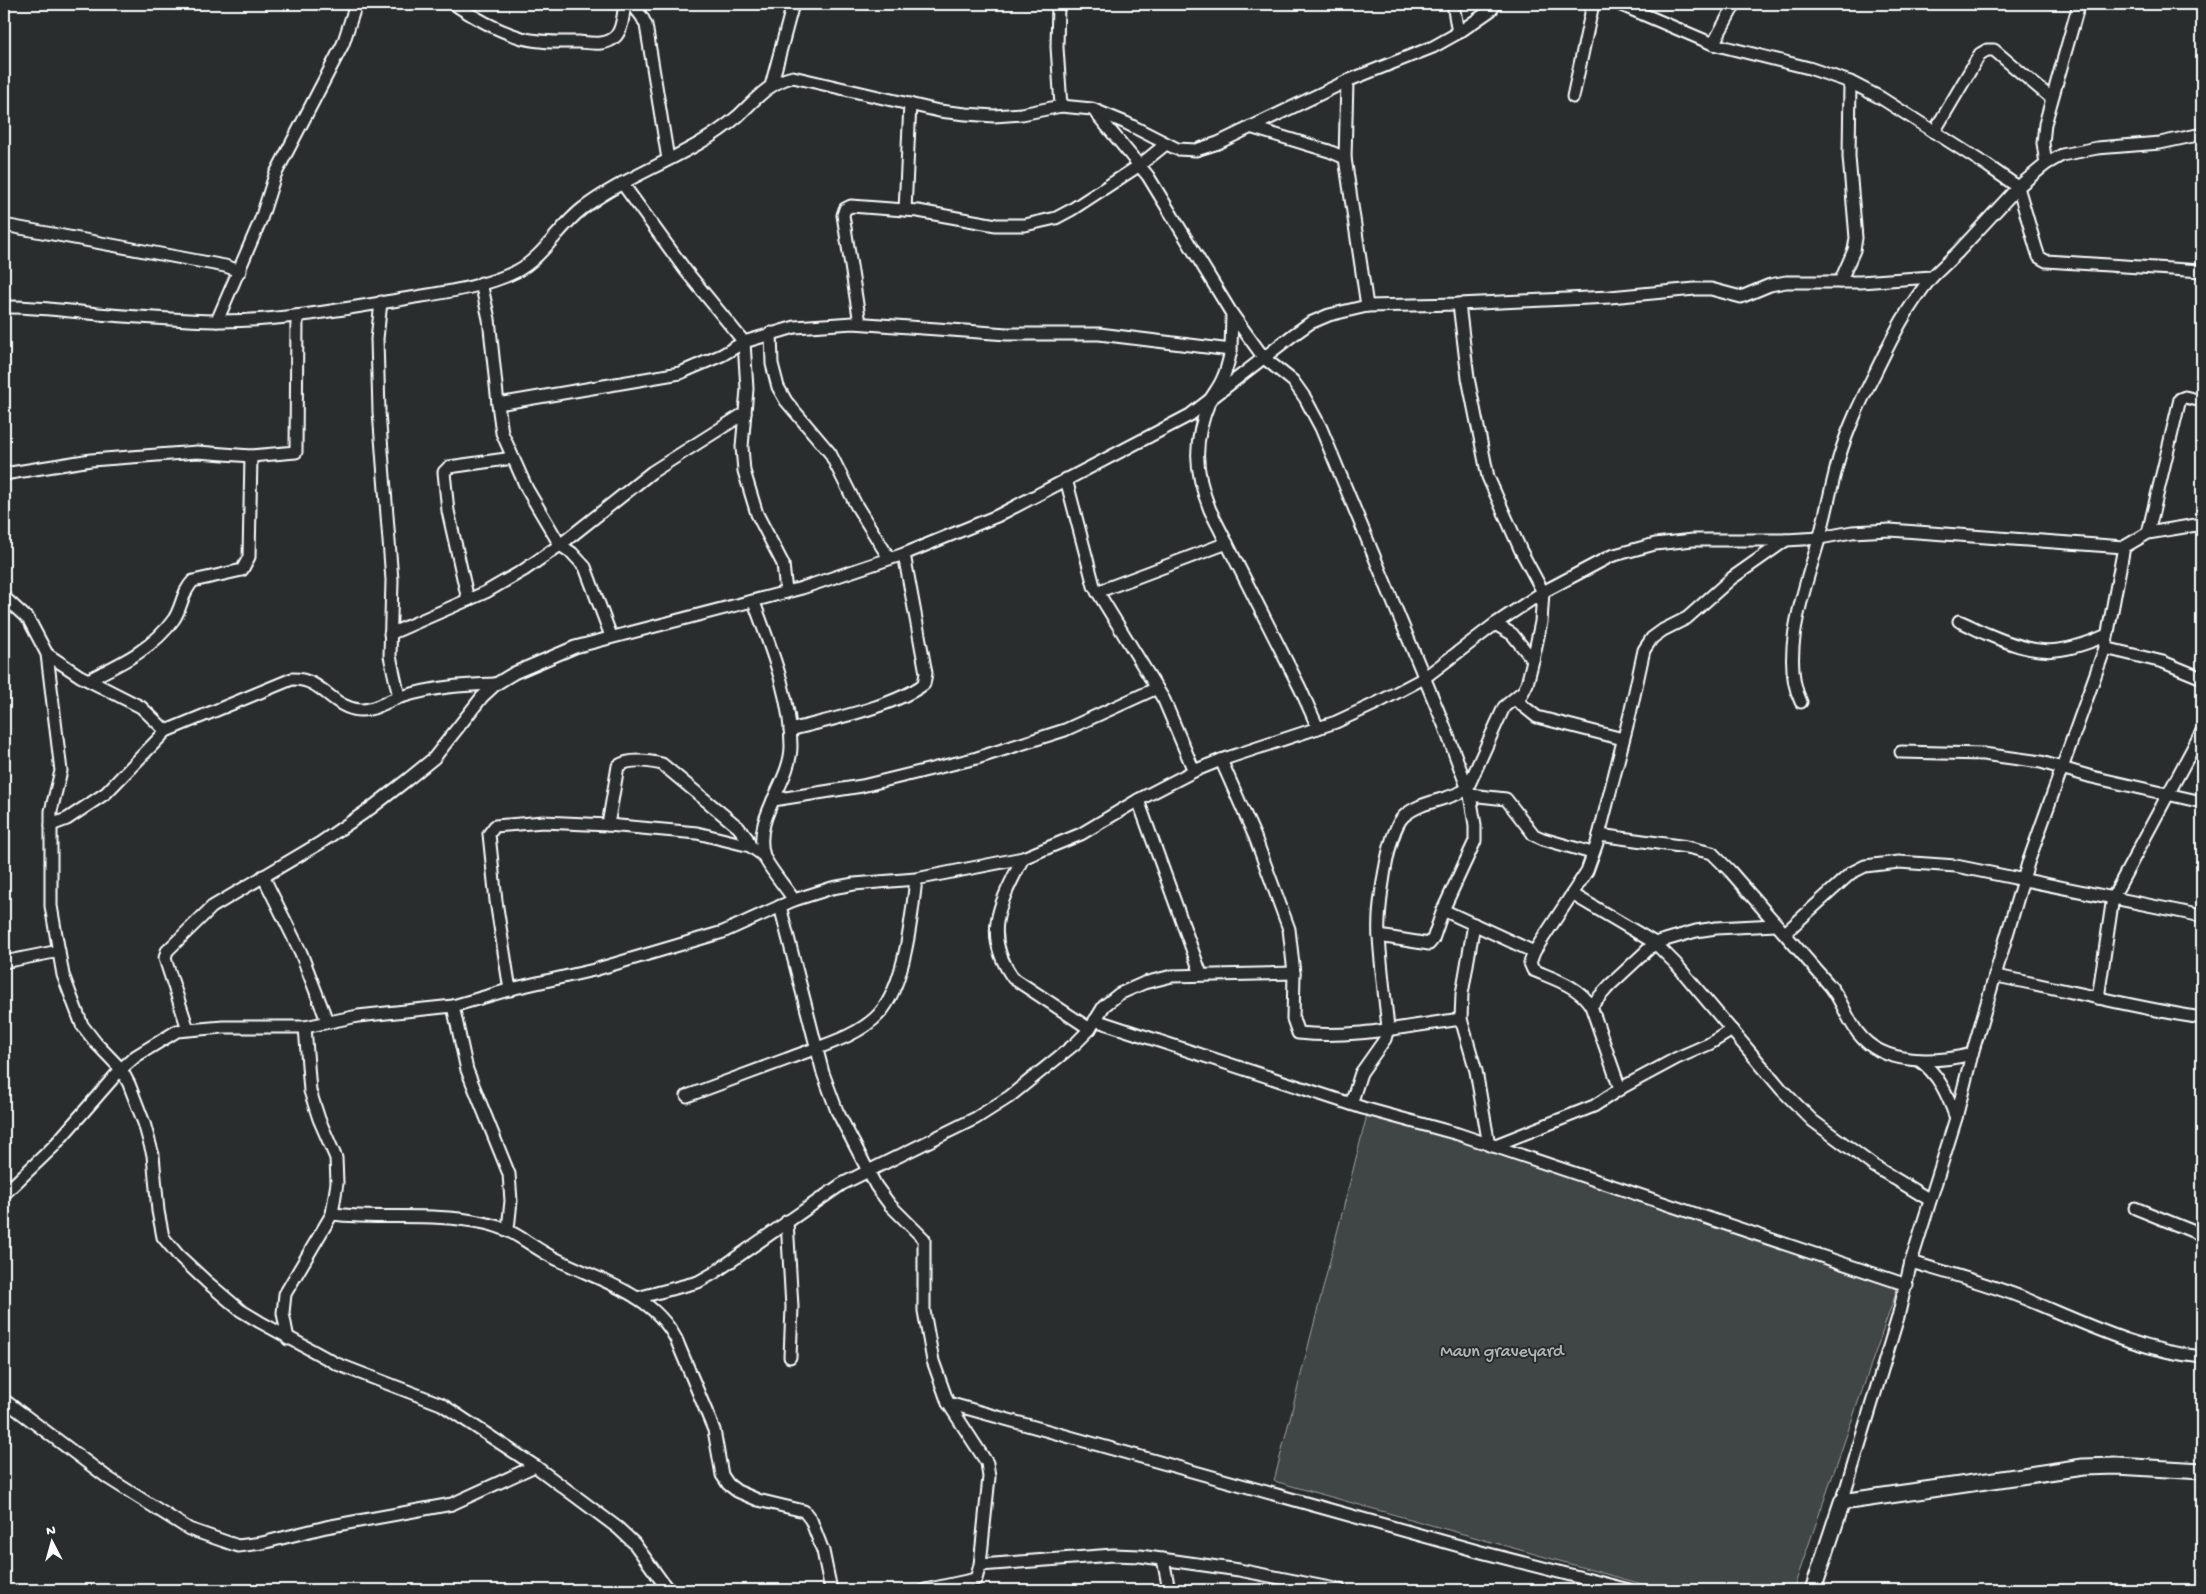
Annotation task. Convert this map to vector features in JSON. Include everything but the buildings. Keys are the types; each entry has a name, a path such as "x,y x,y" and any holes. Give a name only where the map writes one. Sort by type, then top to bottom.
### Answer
{"street":[{"path":"217,321 261,219 275,175 342,44 356,4"},
{"path":"454,4 478,19 507,33 524,38 596,43 609,42 616,36 620,29 625,4"},
{"path":"632,4 646,25 668,159"},
{"path":"771,86 793,4"},
{"path":"1058,4 1057,47 1061,106"},
{"path":"1453,4 1458,33"},
{"path":"4,308 25,307 118,316 217,321 297,316 466,288 517,271 530,261 580,210 622,183 724,127 771,86 788,78 805,78 939,111 994,116 1022,114 1061,106 1092,108 1177,149 1196,150 1218,142 1347,81 1432,46 1458,33 1491,10 1496,4"},
{"path":"1573,97 1593,4"},
{"path":"1619,4 1713,44 1809,68 1850,82 1881,98 2018,187 2039,257 2046,261 2202,271"},
{"path":"1713,44 1735,4"},
{"path":"2046,164 2043,144 2045,124 2079,4"},
{"path":"1934,132 1980,54 1987,50 1994,50 2051,98"},
{"path":"1347,81 1345,158 1367,306"},
{"path":"1840,282 1854,250 1856,238 1849,157 1850,82"},
{"path":"905,210 910,104"},
{"path":"1092,108 1140,165 1232,314 1264,358 1293,381 1321,428 1424,678 1468,792 1475,825 1475,841 1429,944 1379,936"},
{"path":"1250,127 1329,150 1345,158"},
{"path":"1801,702 1796,687 1794,637 1803,592 1820,538 1840,457 1854,415 1912,300 1932,276 1958,252 2018,187 2046,164 2062,155 2097,148 2160,143 2202,134"},
{"path":"860,323 843,215 845,209 851,206 905,210 996,225 1025,225 1056,218 1071,210 1140,165 1166,144"},
{"path":"622,183 686,271 744,342 747,365 742,446 744,471 757,514 783,564 786,592"},
{"path":"4,225 225,266 240,271"},
{"path":"188,1029 165,958 167,951 212,907 320,843 371,808 414,775 434,758 482,697 496,684 514,673 559,653 611,636 754,602 786,592 904,554 997,516 1169,427 1210,400 1310,323 1329,315 1367,306 1610,298 1695,289 1711,289 1741,297 1770,285 1786,282 1840,282 1932,276"},
{"path":"481,283 489,319 502,433 527,488 560,545 572,553 585,567 611,636"},
{"path":"381,302 377,339 377,377 392,580 390,656 399,697"},
{"path":"1459,304 1468,378 1488,477 1494,495 1543,592 1532,671 1518,702 1537,717 1623,739"},
{"path":"1232,314 1231,350 1222,379 1210,400 1197,448 1196,466 1199,481 1207,503 1318,728"},
{"path":"4,474 91,460 197,452 251,456 294,452 297,449 297,316"},
{"path":"498,404 680,373 722,355 744,342 802,326 860,323 1007,334 1099,334 1231,350"},
{"path":"771,333 772,364 778,388 786,401 830,453 856,505 889,558"},
{"path":"2148,533 2180,400 2185,396 2202,401"},
{"path":"390,634 506,581 560,545 652,472 745,413"},
{"path":"88,680 126,662 153,642 175,617 187,586 193,581 242,570 249,557 251,456"},
{"path":"468,600 448,512 444,472 449,467 513,458"},
{"path":"1066,479 1090,575 1097,592 1164,700 1194,771"},
{"path":"4,1194 53,1147 121,1068 136,1056 177,1031 223,1027 305,1027 327,1021 453,1006 594,970 723,932 794,900 832,888 854,884 916,879 1022,858 1081,834 1138,800 1194,771 1220,760 1318,728 1377,703 1424,678 1495,624 1543,592 1611,556 1648,545 1694,540 1786,540 1820,538 1852,532 1890,530 2124,547 2148,533 2202,524"},
{"path":"1620,1089 1592,1006 1588,1000 1573,989 1533,970 1530,963 1534,952 1587,871 1599,835 1630,714 1644,650 1652,638 1687,618 1732,578 1786,540"},
{"path":"1097,592 1227,543"},
{"path":"1813,1590 1842,1502 1907,1285 1911,1262 1956,1118 1972,1054 2023,880 2061,767 2105,648 2124,547"},
{"path":"790,730 875,706 918,689 924,684 926,673 904,554"},
{"path":"4,597 29,620 47,654 61,771 51,811 51,906 63,975 82,1025 96,1043 121,1068 144,1123 152,1154 158,1211 164,1236 178,1255 240,1310 337,1364 441,1404 535,1466 618,1528 634,1543 668,1590"},
{"path":"754,602 780,680 790,730 791,746 789,760 764,826 764,856"},
{"path":"1959,621 2001,640 2033,650 2074,649 2106,635"},
{"path":"1495,624 1512,634 1533,660"},
{"path":"2105,648 2163,662 2202,678"},
{"path":"47,654 80,676 141,707 166,731"},
{"path":"51,825 67,819 106,793 166,731 292,679 311,681 344,706 361,710 370,709 399,697 450,686 496,684"},
{"path":"773,800 862,786 977,758 1065,730 1157,688"},
{"path":"1468,792 1504,707 1522,693"},
{"path":"2098,998 2114,897 2202,730"},
{"path":"1901,752 1983,754 2041,762 2092,777 2202,802"},
{"path":"1220,760 1255,837 1284,911 1289,930 1294,973 1293,1019 1298,1032 1330,1034 1461,1019"},
{"path":"608,825 618,766 624,763 650,761 662,764 744,832 750,846"},
{"path":"1351,1104 1361,1073 1380,1047 1388,1028 1379,936 1385,874 1397,824 1404,816 1417,807 1468,792 1506,799 1534,835 1592,853"},
{"path":"1138,800 1201,974"},
{"path":"510,990 496,902 489,834 496,826 502,824 543,822 608,825 697,833 750,846 764,856 794,900"},
{"path":"1599,835 1687,847 1712,853 1730,871 1835,992 1858,1033 1877,1050 1919,1060 1947,1059 1972,1054"},
{"path":"1022,858 1006,891 996,924 995,939 999,952 1013,978 1093,1025 1351,1104 1458,1134 1907,1285"},
{"path":"1592,1006 1655,943 1696,931 1716,928 1780,929 1851,873 1865,866 1880,862 1930,863 2114,897 2202,916"},
{"path":"263,876 301,953 327,1021"},
{"path":"687,1096 817,1048 863,1027 880,1013 893,990 906,946 916,879"},
{"path":"1572,894 1655,943 1676,964 1782,1090 1813,1121 1874,1166 1930,1200"},
{"path":"780,906 823,1073 837,1111 869,1169 876,1186 890,1205 924,1239 923,1292 926,1327 933,1361 948,1403 987,1463 989,1477 980,1565 974,1585 926,1590"},
{"path":"1443,910 1534,952"},
{"path":"1474,924 1462,994 1461,1019 1476,1071 1491,1146"},
{"path":"4,962 59,951"},
{"path":"637,1298 698,1282 732,1261 842,1184 869,1169 943,1135 1009,1098 1076,1043 1093,1025 1104,1006 1119,994 1144,983 1172,976 1294,973"},
{"path":"1996,976 2146,1009 2202,1018"},
{"path":"453,1006 467,1070 509,1174 511,1201 508,1229"},
{"path":"288,1338 283,1313 285,1294 332,1214 337,1183 336,1158 318,1119 310,1091 305,1027"},
{"path":"1491,1146 1594,1106 1620,1089 1677,1058 1709,1044 1732,1030"},
{"path":"1919,1060 1933,1071 1943,1086 1956,1118"},
{"path":"2135,1208 2202,1235"},
{"path":"332,1214 464,1220 508,1229 546,1254 589,1272 637,1298 660,1315 676,1339 714,1430 722,1475 728,1484 737,1491 758,1500 804,1510 811,1520 823,1551 831,1590"},
{"path":"788,1221 792,1307 790,1358"},
{"path":"1911,1262 2018,1296 2122,1339 2171,1352 2202,1357"},
{"path":"4,1400 108,1478 189,1529 238,1546 262,1544 326,1527 452,1504 535,1466"},
{"path":"948,1403 1123,1450 1482,1552 1629,1590"},
{"path":"1842,1502 2100,1465 2202,1471"},
{"path":"980,1565 1113,1555 1163,1558 1239,1570 1340,1590"},
{"path":"1163,1558 1169,1590"}],"green space":[{"name":"Maun graveyard","path":"1369,1107 1899,1284 1793,1590 1663,1590 1274,1481"}]}
